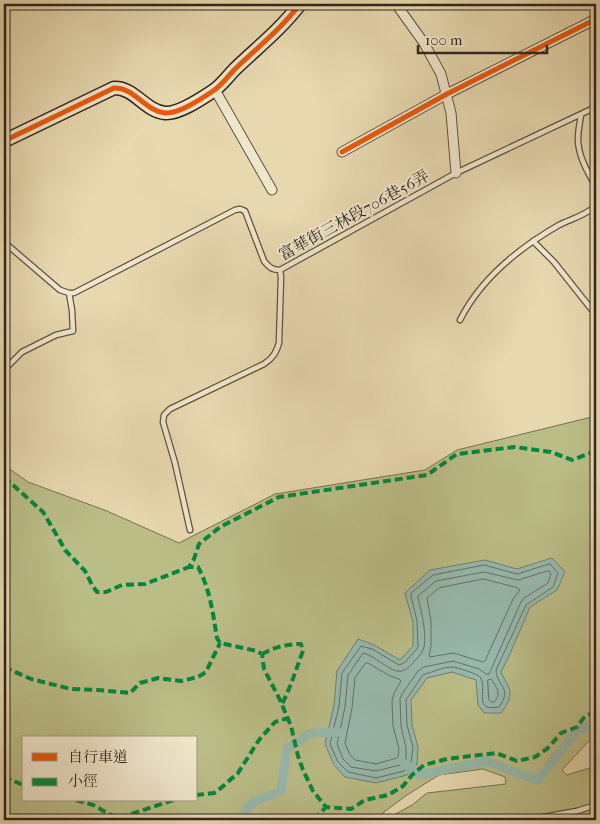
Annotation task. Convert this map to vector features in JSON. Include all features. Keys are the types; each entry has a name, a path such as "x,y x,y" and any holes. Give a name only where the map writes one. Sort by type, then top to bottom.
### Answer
{"street":[{"path":"4,141 114,88 128,91 155,110 167,113 178,111 215,90 275,34 300,4"},
{"path":"396,4 424,43 441,74 451,113 456,174"},
{"path":"342,152 447,94 596,19"},
{"path":"215,90 272,190"}],"lane":[{"name":"富華街三林段706巷56弄","path":"69,293 74,293 240,209 245,211 264,261 270,268 280,270 456,174 596,107"},
{"path":"581,115 578,140 580,151 596,187"},
{"path":"460,320 467,305 492,276 514,255 533,241 596,206"},
{"path":"533,241 554,262 596,315"},
{"path":"4,242 60,290 69,293 73,331 56,335 22,352 4,370"},
{"path":"190,530 163,422 164,415 170,409 264,364 277,352 279,343 280,270"},
{"path":"526,820 577,811 596,805"}],"green space":[{"path":"596,416 596,739 588,742 562,770 567,775 596,766 596,820 385,820 412,805 427,793 506,784 505,777 483,769 439,775 407,795 376,818 368,820 4,820 4,465 28,482 107,511 179,543 275,494 425,470 457,450"}],"water":[{"path":"552,558 565,572 557,590 530,607 501,672 509,688 510,697 501,713 484,713 478,705 476,680 452,672 427,678 411,700 412,725 418,747 417,765 407,775 376,783 345,777 334,765 325,744 334,705 337,671 358,639 374,645 400,660 413,646 413,622 405,593 430,570 485,560 517,569"}],"waterway":[{"path":"404,763 419,775 487,761 538,780 576,731 596,723"},
{"path":"239,820 253,802 281,791 287,749 311,733 339,732"}],"marked path":[{"path":"596,451 572,460 551,452 515,447 457,454 427,475 279,497 220,527 199,544 189,567 198,567 202,575 210,602 217,638 220,643 257,651 262,654 264,669 291,726 303,770 313,791 326,807 351,809 365,800 388,795 403,786 424,765 447,759 496,753 517,761 535,757 548,748 561,733 577,727 585,716 596,712"},
{"path":"4,477 43,512 65,550 85,571 97,592 106,592 122,585 145,584 189,567"},
{"path":"4,667 31,679 71,689 130,693 140,683 158,678 181,681 198,677 206,672 220,643"},
{"path":"262,654 281,646 301,644 303,651 282,704"},
{"path":"198,795 214,793 221,788 238,773 259,740 275,722 288,718"},
{"path":"4,776 22,784"},
{"path":"83,802 119,818 168,802"},
{"path":"314,820 326,807"}],"cycle path":[{"path":"4,141 114,88 128,91 158,111 171,113 183,109 219,86 277,30 300,4"},
{"path":"342,152 447,94 596,19"}]}
